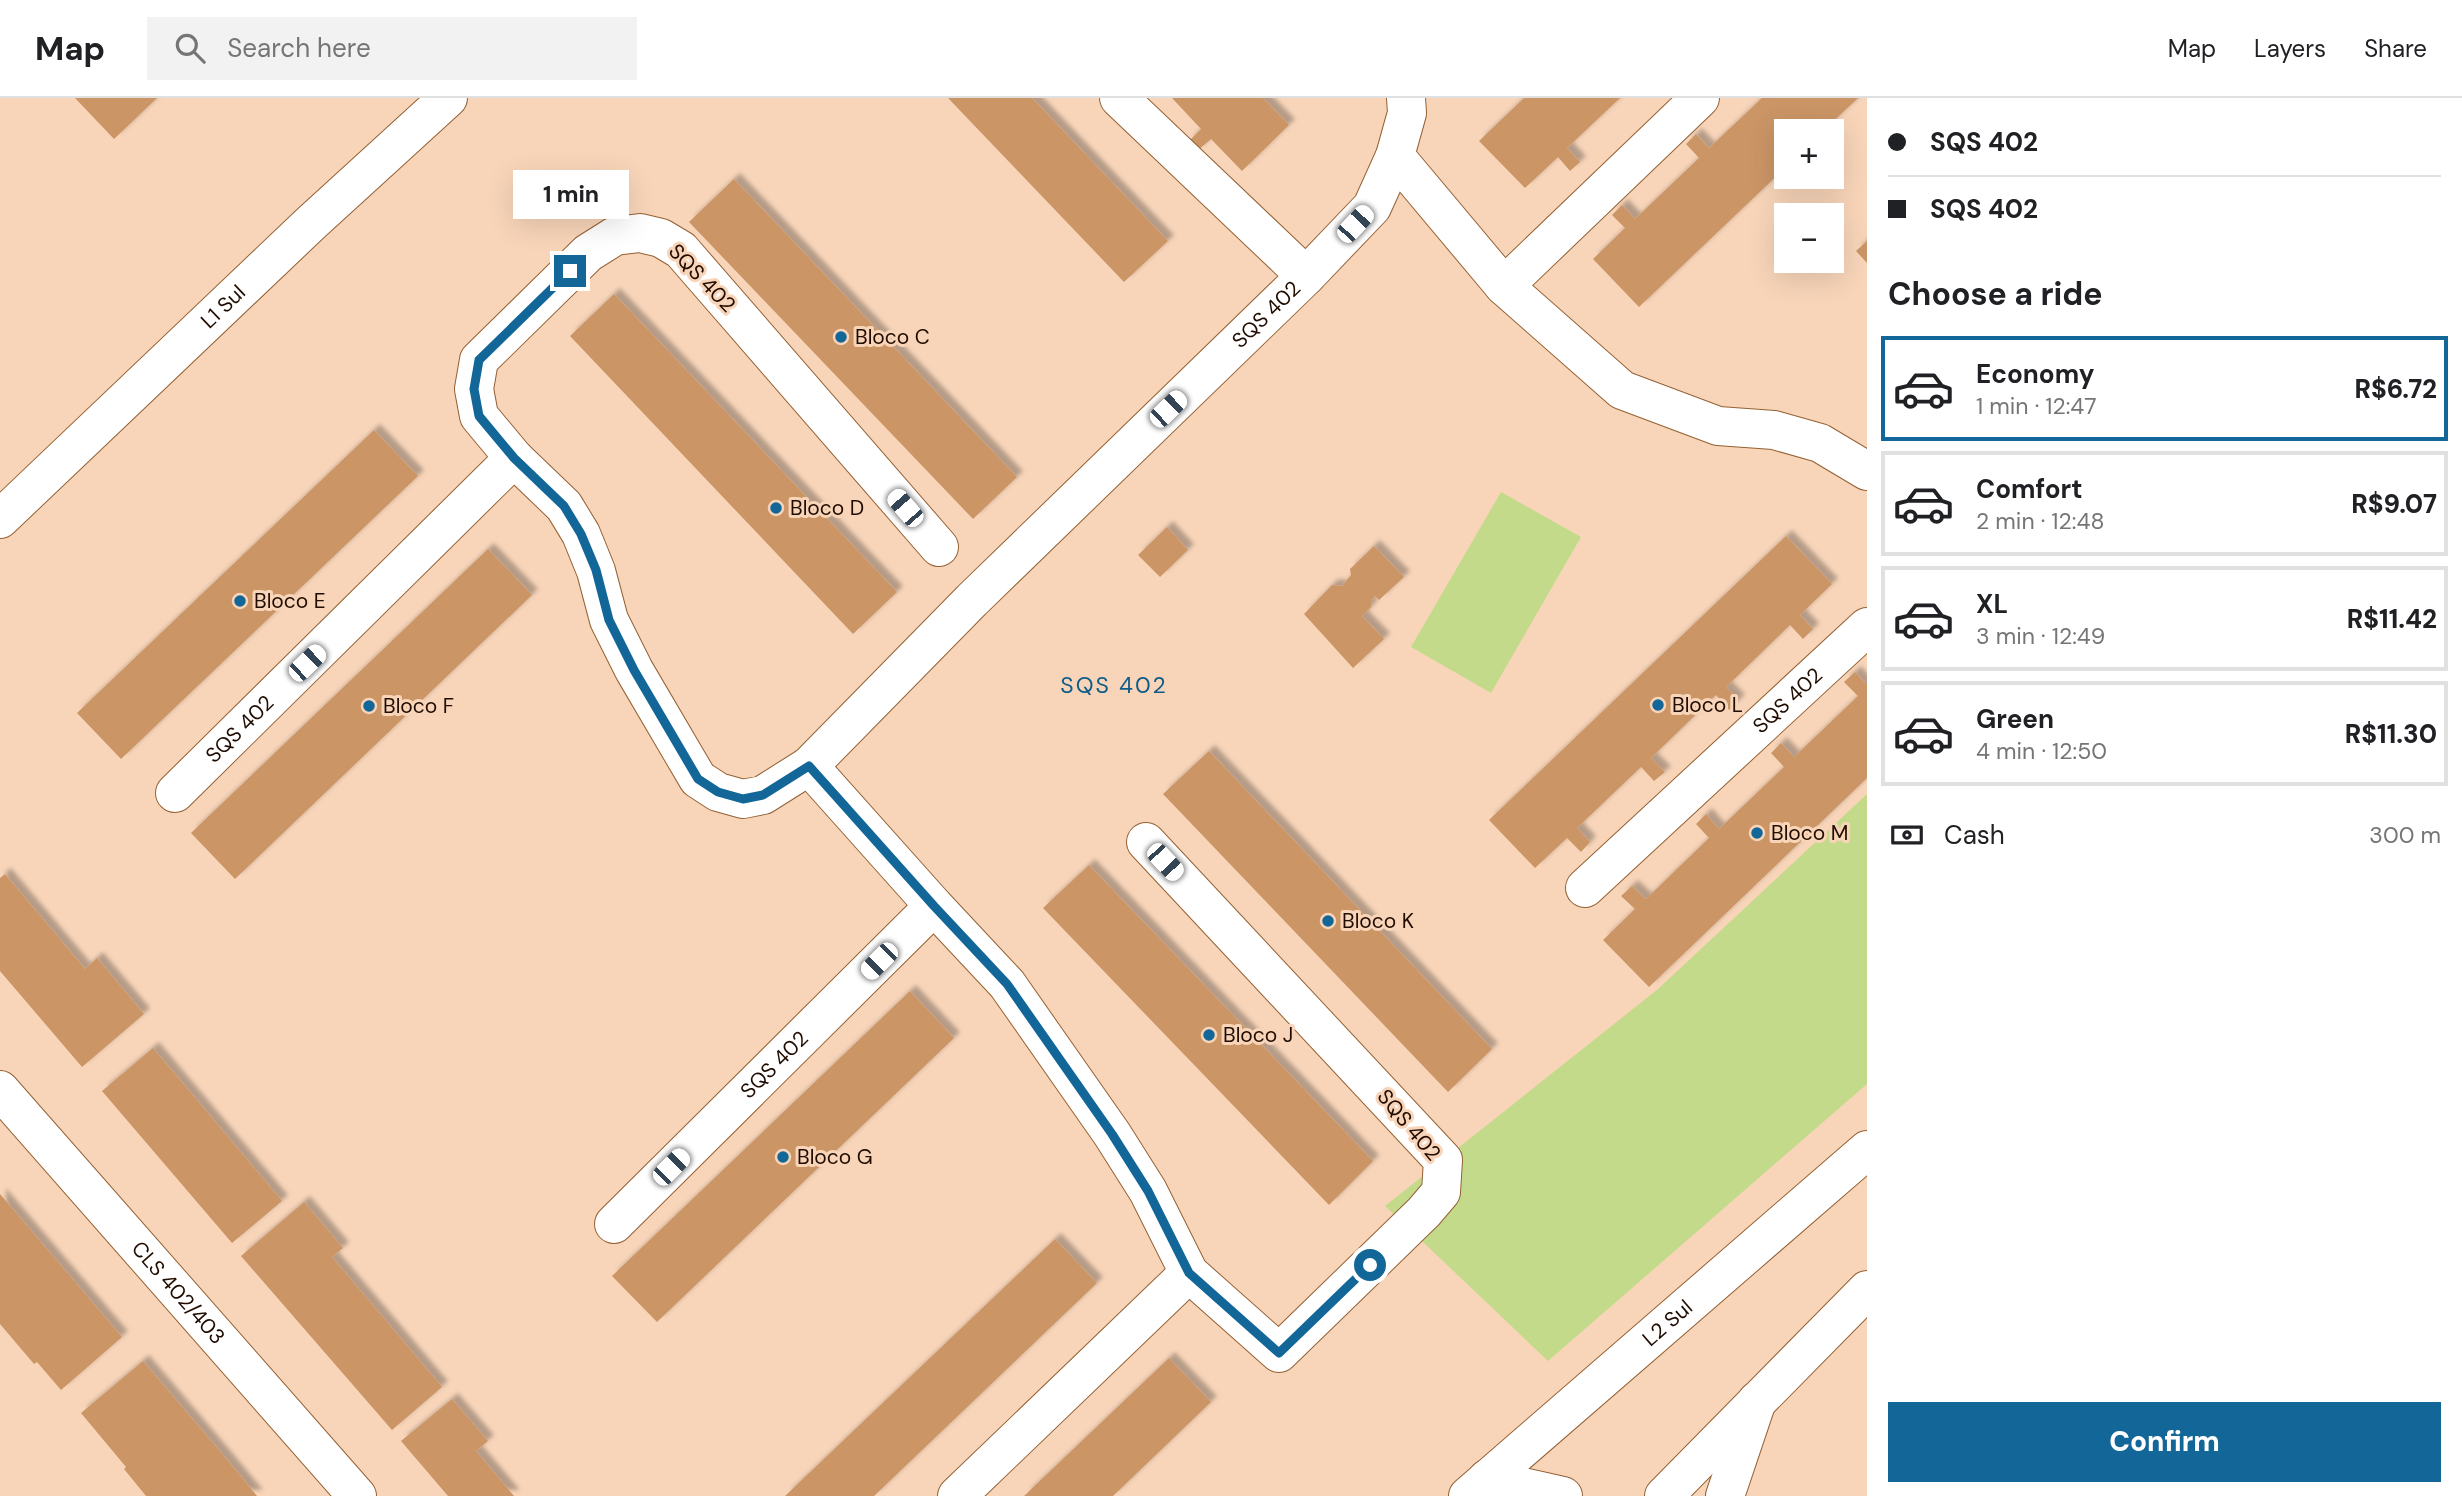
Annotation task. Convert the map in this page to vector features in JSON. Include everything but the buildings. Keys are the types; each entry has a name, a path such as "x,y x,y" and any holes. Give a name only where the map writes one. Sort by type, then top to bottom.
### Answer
{"street":[{"name":"L1 Sul","path":"0,519 310,224 448,98"},
{"name":"SQS 402","path":"1119,98 1306,276"},
{"name":"SQS 402","path":"939,547 681,250 661,238 640,233 615,236 588,253 479,360 474,389 479,416 514,458 564,506 581,534 596,570 609,620 634,670 698,779 718,792 743,799 763,795 809,766 972,600 1306,276 1372,207 1395,156 1407,113 1406,98"},
{"path":"1504,286 1700,98"},
{"path":"1395,156 1504,286 1622,390 1718,426 1774,430 1820,443 1867,471"},
{"name":"SQS 402","path":"175,793 514,458"},
{"name":"SQS 402","path":"1585,888 1867,627"},
{"name":"SQS 402","path":"809,766 1014,995 1148,1191 1189,1273 1279,1353 1424,1212 1441,1192 1443,1160 1146,842"},
{"name":"SQS 402","path":"614,1224 934,906"},
{"name":"CLS 402/403","path":"0,1090 356,1496"},
{"name":"L2 Sul","path":"1477,1488 1867,1150"},
{"path":"957,1496 1189,1273"},
{"path":"1664,1496 1867,1290"},
{"path":"1725,1496 1757,1401"},
{"path":"1477,1488 1563,1496"}],"green space":[{"path":"1501,492 1581,537 1491,693 1411,647"},
{"path":"1867,794 1867,1084 1548,1361 1385,1206 1658,989"}],"place":[{"name":"Bloco C","path":"841,337"},
{"name":"Bloco D","path":"776,508"},
{"name":"Bloco E","path":"240,601"},
{"name":"Bloco L","path":"1658,705"},
{"name":"Bloco F","path":"369,706"},
{"name":"Bloco M","path":"1757,833"},
{"name":"Bloco K","path":"1328,921"},
{"name":"Bloco J","path":"1209,1035"},
{"name":"Bloco G","path":"783,1157"}],"district":[{"name":"SQS 402","path":"1114,685"}],"route":[{"path":"570,271 479,360 474,389 479,416 514,458 564,506 581,534 596,570 609,620 634,670 698,779 718,792 743,799 763,795 809,766 1007,984 1112,1134 1148,1191 1189,1273 1279,1353 1370,1265"}]}
